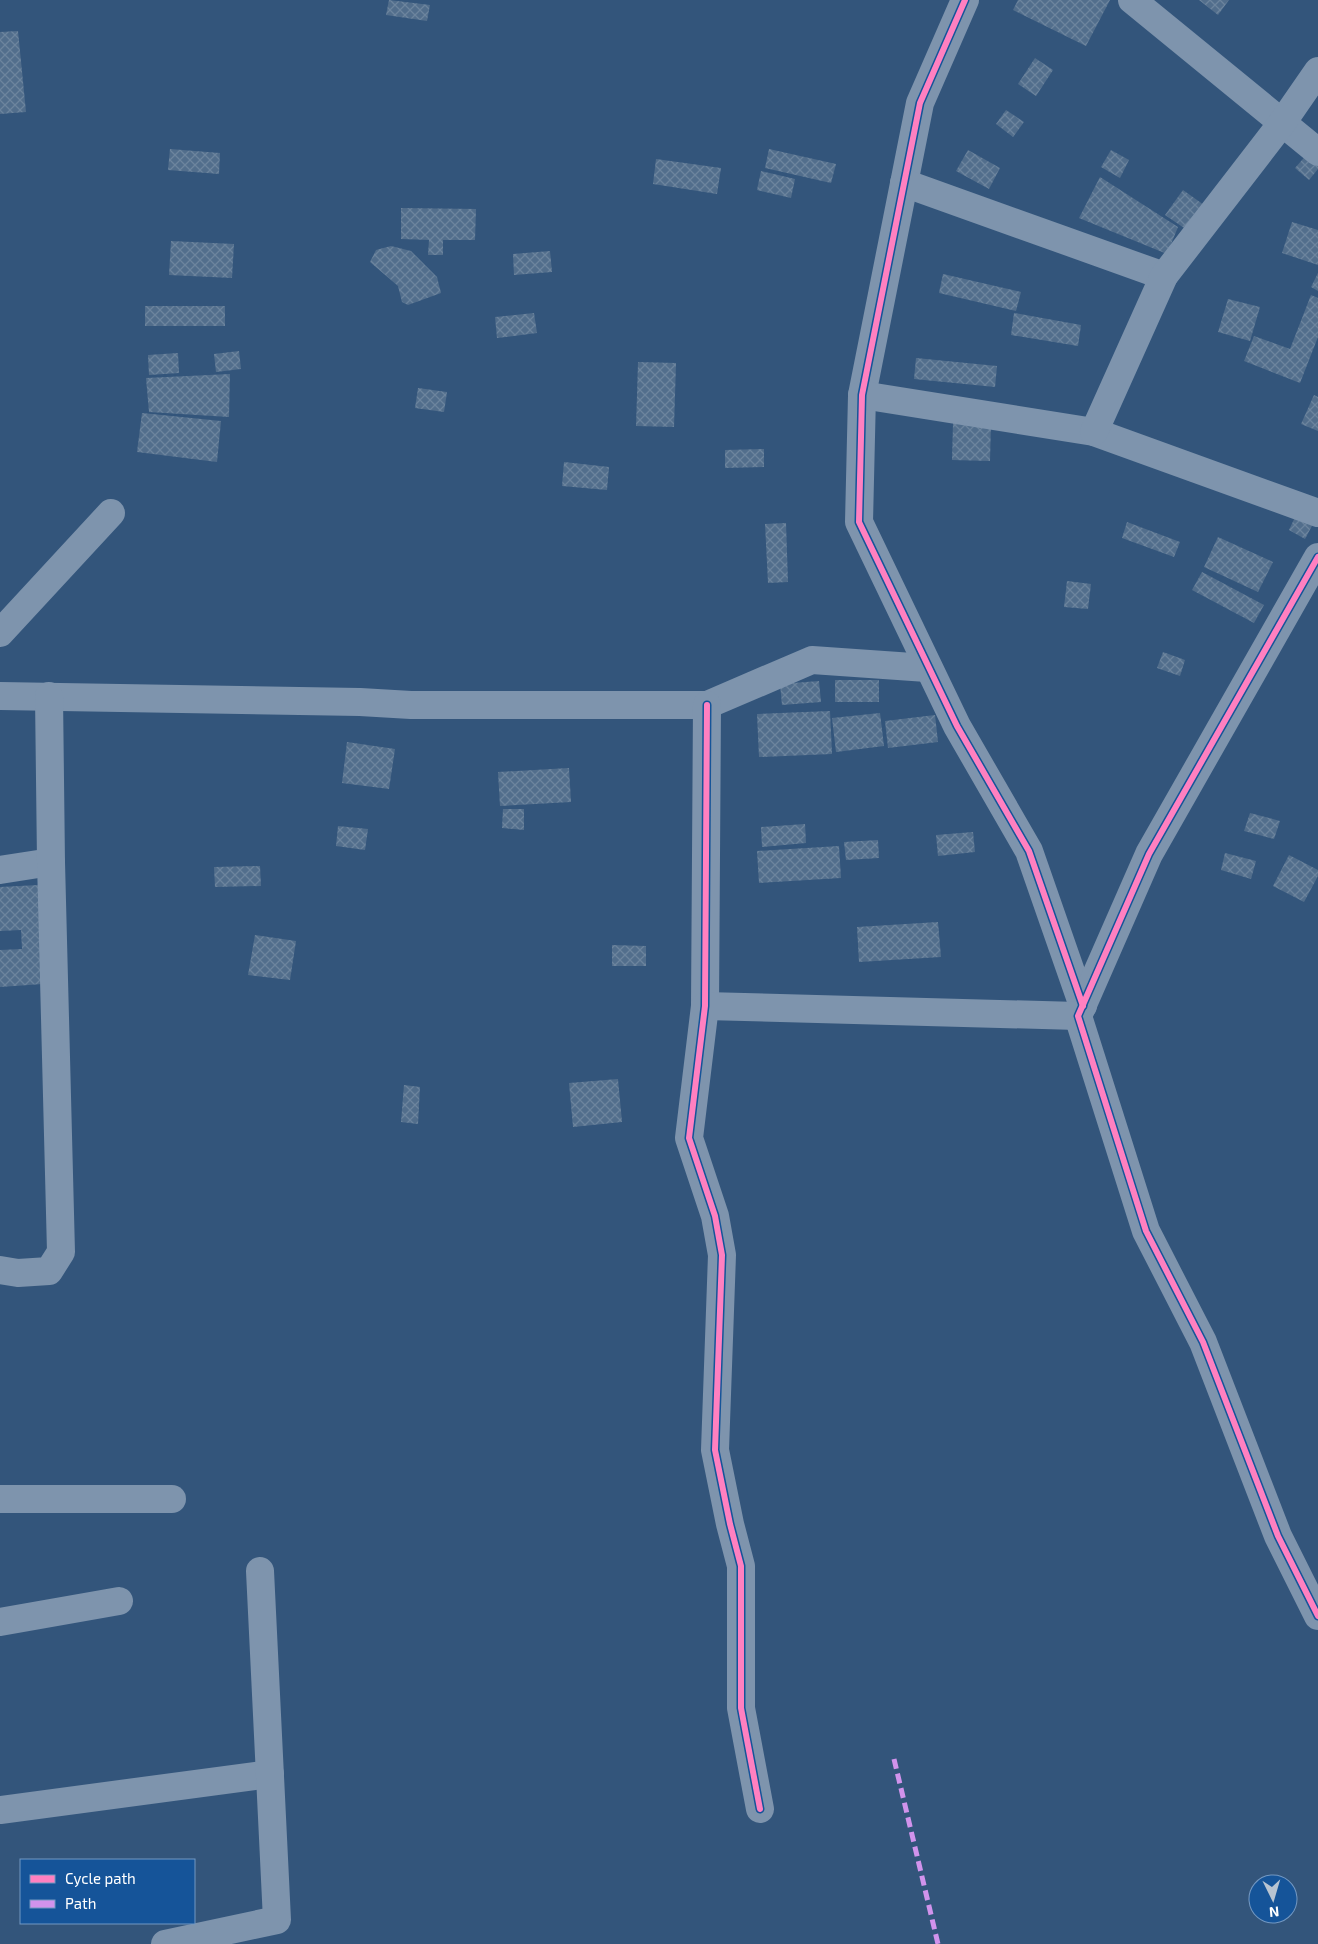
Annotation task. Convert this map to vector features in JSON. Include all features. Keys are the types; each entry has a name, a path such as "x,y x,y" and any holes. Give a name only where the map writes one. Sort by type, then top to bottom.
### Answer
{"street":[{"path":"965,0 920,104 862,395 859,522 957,726 1029,851 1081,1011 1146,1231 1203,1342 1278,1536 1318,1616"},
{"path":"1132,0 1318,152"},
{"path":"1094,432 1164,276 1282,123 1318,71"},
{"path":"904,183 1164,276"},
{"path":"862,395 1094,432 1318,513"},
{"path":"0,633 111,513"},
{"path":"1081,1011 1149,854 1318,557"},
{"path":"0,696 360,702 411,705 707,705 812,660 928,668"},
{"path":"0,1270 18,1273 49,1271 61,1252 51,862 50,696"},
{"path":"707,705 705,1006 689,1138 715,1216 722,1255 715,1450 730,1524 741,1566 740,1708 760,1808"},
{"path":"0,870 51,862"},
{"path":"705,1006 1081,1011"},
{"path":"0,1499 172,1499"},
{"path":"165,1944 277,1920 260,1571"},
{"path":"0,1622 119,1601"},
{"path":"0,1810 270,1774"}],"building":[{"path":"389,0 430,5 427,21 386,15"},
{"path":"1018,0 1110,0 1086,46 1013,10"},
{"path":"1199,0 1229,0 1218,15"},
{"path":"18,31 26,112 0,114 0,32"},
{"path":"1035,58 1053,70 1036,96 1018,84"},
{"path":"1006,110 1024,122 1013,137 996,124"},
{"path":"170,149 220,153 219,174 168,170"},
{"path":"769,149 836,164 831,183 765,168"},
{"path":"968,150 1000,168 989,189 956,171"},
{"path":"1111,150 1129,160 1120,178 1101,167"},
{"path":"1309,152 1318,160 1318,169 1309,180 1295,168"},
{"path":"656,159 721,168 717,194 653,184"},
{"path":"761,171 795,179 791,198 757,190"},
{"path":"1100,177 1178,227 1167,254 1079,218"},
{"path":"1183,190 1204,205 1187,230 1165,215"},
{"path":"401,208 476,209 475,240 443,240 443,255 428,255 429,240 401,239"},
{"path":"1292,222 1318,230 1318,265 1282,253"},
{"path":"171,241 234,244 232,278 169,275"},
{"path":"391,246 411,251 437,277 441,293 408,305 402,302 398,286 370,262 376,250"},
{"path":"550,251 552,272 514,275 513,254"},
{"path":"1318,273 1318,291 1311,287"},
{"path":"943,274 1021,292 1016,311 939,293"},
{"path":"1311,295 1318,298 1318,337 1300,383 1244,361 1254,336 1290,349"},
{"path":"1228,299 1260,307 1250,341 1218,332"},
{"path":"145,306 225,306 225,326 145,326"},
{"path":"534,313 537,333 497,338 495,317"},
{"path":"1014,313 1081,325 1078,346 1011,335"},
{"path":"239,351 241,369 216,372 214,354"},
{"path":"178,353 179,373 149,375 148,355"},
{"path":"916,358 997,366 995,387 914,379"},
{"path":"638,362 676,363 674,427 636,426"},
{"path":"230,374 229,417 149,412 146,378"},
{"path":"418,388 447,392 444,412 415,408"},
{"path":"1314,395 1318,397 1318,431 1301,424"},
{"path":"142,413 221,421 217,462 137,452"},
{"path":"953,423 991,423 990,461 952,460"},
{"path":"764,449 764,467 725,468 725,450"},
{"path":"564,462 609,467 607,490 562,486"},
{"path":"1296,515 1313,524 1305,539 1289,530"},
{"path":"1127,522 1180,542 1174,557 1122,538"},
{"path":"786,523 788,582 768,583 765,524"},
{"path":"1218,537 1273,562 1258,592 1204,567"},
{"path":"1202,572 1264,605 1254,623 1192,590"},
{"path":"1067,581 1091,584 1088,609 1064,607"},
{"path":"1163,652 1185,660 1180,676 1157,668"},
{"path":"835,680 879,680 879,702 835,702"},
{"path":"819,681 821,702 782,705 780,684"},
{"path":"830,711 832,754 759,757 757,714"},
{"path":"880,713 884,746 836,752 832,718"},
{"path":"935,715 938,742 888,748 885,721"},
{"path":"347,742 395,749 389,789 342,783"},
{"path":"569,768 571,802 500,806 498,772"},
{"path":"503,809 524,809 524,830 502,828"},
{"path":"1250,813 1280,821 1274,839 1244,831"},
{"path":"805,824 806,843 762,847 761,827"},
{"path":"338,826 368,829 365,850 336,846"},
{"path":"973,832 975,852 938,856 936,835"},
{"path":"878,840 879,858 846,860 844,842"},
{"path":"839,846 841,878 759,883 757,851"},
{"path":"1225,853 1256,861 1251,879 1221,870"},
{"path":"1289,855 1318,870 1318,876 1304,902 1273,886"},
{"path":"260,866 261,886 215,887 214,867"},
{"path":"38,885 43,984 0,987 0,950 22,949 21,930 0,931 0,887"},
{"path":"938,922 941,957 859,962 857,927"},
{"path":"255,935 296,941 290,980 248,975"},
{"path":"612,945 646,946 646,966 612,966"},
{"path":"618,1079 622,1122 573,1127 569,1083"},
{"path":"404,1085 420,1087 418,1124 401,1122"}],"marked path":[{"path":"894,1759 938,1944"}],"cycle path":[{"path":"965,0 920,103 862,395 859,522 957,726 1029,851 1083,1006"},
{"path":"1318,557 1149,854 1078,1016 1146,1231 1203,1342 1278,1536 1318,1616"},
{"path":"707,705 705,1006 689,1138 715,1216 722,1255 715,1450 730,1524 741,1566 741,1708 760,1809"}]}
